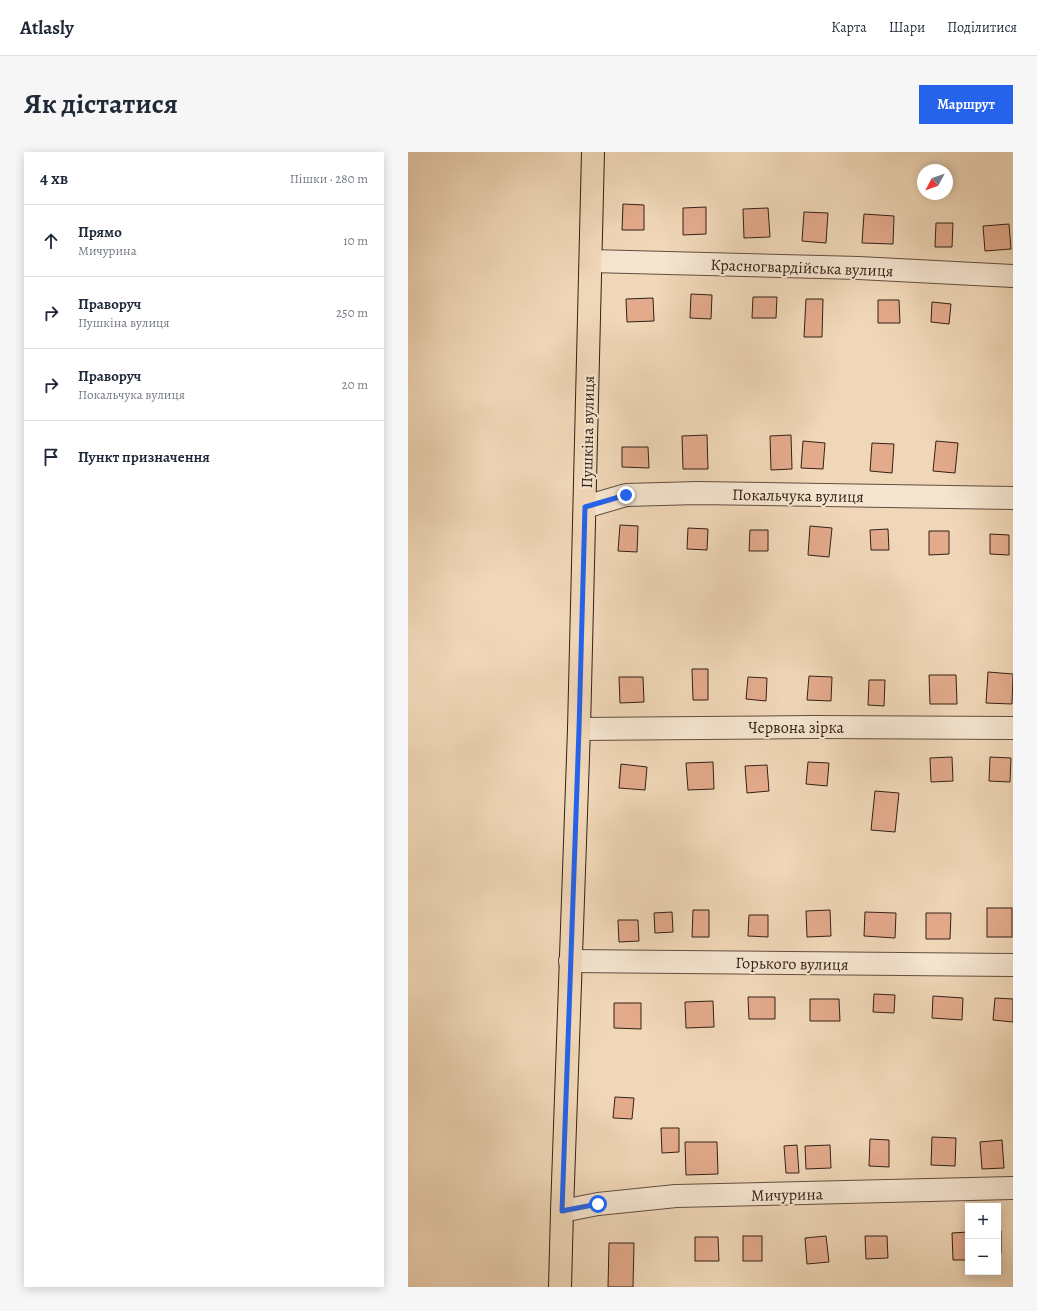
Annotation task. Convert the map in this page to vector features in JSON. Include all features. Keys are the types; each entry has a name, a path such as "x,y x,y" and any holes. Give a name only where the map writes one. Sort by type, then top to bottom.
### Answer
{"main road":[{"name":"Пушкіна вулиця","path":"560,1287 579,729 593,152"}],"street":[{"name":"Красногвардійська вулиця","path":"591,261 859,268 1013,276"},
{"name":"Покальчука вулиця","path":"585,507 626,495 697,493 1013,498"},
{"name":"Червона зірка","path":"579,729 814,727 1013,728"},
{"name":"Горького вулиця","path":"570,961 1013,965"},
{"name":"Мичурина","path":"562,1211 598,1204 676,1196 1013,1188"}],"building":[{"path":"623,204 644,205 644,230 622,230"},
{"path":"706,207 706,234 683,235 683,208"},
{"path":"768,208 770,237 744,238 743,209"},
{"path":"804,212 828,213 826,243 802,241"},
{"path":"864,214 894,216 893,244 862,243"},
{"path":"936,223 953,223 952,247 935,247"},
{"path":"1009,224 1011,249 985,251 983,226"},
{"path":"691,294 712,295 711,319 690,318"},
{"path":"753,297 777,297 776,318 752,318"},
{"path":"653,298 654,321 627,322 626,299"},
{"path":"806,299 823,299 822,337 804,337"},
{"path":"878,300 899,300 900,323 878,323"},
{"path":"932,302 951,304 949,324 931,322"},
{"path":"707,435 708,469 683,469 682,436"},
{"path":"791,435 792,469 771,470 770,436"},
{"path":"803,441 825,443 823,469 801,468"},
{"path":"936,441 958,443 955,473 933,471"},
{"path":"872,443 894,444 892,473 870,471"},
{"path":"622,447 648,447 649,468 622,467"},
{"path":"620,525 638,526 637,552 618,551"},
{"path":"810,526 832,528 829,557 808,555"},
{"path":"688,528 708,529 707,550 687,549"},
{"path":"888,529 889,550 871,550 870,530"},
{"path":"750,530 768,530 768,551 749,551"},
{"path":"929,531 949,531 949,554 929,555"},
{"path":"990,534 1009,535 1009,555 990,554"},
{"path":"692,669 708,669 708,700 693,700"},
{"path":"988,672 1013,674 1012,704 986,703"},
{"path":"929,675 956,675 957,704 930,704"},
{"path":"809,676 832,677 831,701 807,700"},
{"path":"619,677 643,677 644,702 620,703"},
{"path":"748,677 767,678 766,701 746,699"},
{"path":"869,680 885,680 884,706 868,705"},
{"path":"952,757 953,781 931,782 930,758"},
{"path":"990,757 1011,758 1010,782 989,781"},
{"path":"713,762 714,789 688,790 686,763"},
{"path":"808,762 829,763 827,786 806,784"},
{"path":"621,764 647,767 645,790 619,788"},
{"path":"767,765 769,791 747,793 745,766"},
{"path":"875,791 899,793 895,832 871,830"},
{"path":"987,908 1012,908 1012,937 987,937"},
{"path":"693,910 709,910 709,937 692,937"},
{"path":"830,910 831,936 807,937 806,911"},
{"path":"672,912 673,932 655,933 654,913"},
{"path":"865,912 896,913 895,938 864,936"},
{"path":"926,913 951,913 950,939 926,939"},
{"path":"749,915 768,915 768,937 748,936"},
{"path":"618,920 638,920 639,941 619,942"},
{"path":"874,994 895,995 894,1013 873,1012"},
{"path":"933,996 963,998 962,1020 932,1018"},
{"path":"748,997 775,997 775,1019 749,1019"},
{"path":"995,998 1013,999 1013,1022 993,1020"},
{"path":"810,999 839,999 840,1021 810,1021"},
{"path":"713,1001 714,1027 686,1028 685,1002"},
{"path":"614,1003 641,1003 641,1029 614,1028"},
{"path":"615,1097 634,1098 632,1119 613,1118"},
{"path":"661,1128 679,1128 679,1152 662,1153"},
{"path":"932,1137 956,1138 955,1166 931,1165"},
{"path":"870,1139 889,1140 889,1167 869,1166"},
{"path":"1002,1140 1004,1168 982,1169 980,1142"},
{"path":"685,1142 717,1142 718,1174 686,1175"},
{"path":"797,1145 799,1173 786,1173 784,1146"},
{"path":"830,1145 831,1168 806,1169 805,1146"},
{"path":"965,1232 965,1260 953,1260 952,1233"},
{"path":"743,1236 762,1236 762,1261 743,1261"},
{"path":"826,1236 829,1262 807,1264 805,1238"},
{"path":"865,1236 887,1236 888,1258 866,1259"},
{"path":"695,1237 718,1237 719,1261 695,1261"},
{"path":"609,1243 634,1243 633,1287 608,1287"}],"route":[{"path":"598,1204 562,1211 579,729 585,507 626,495"}]}
